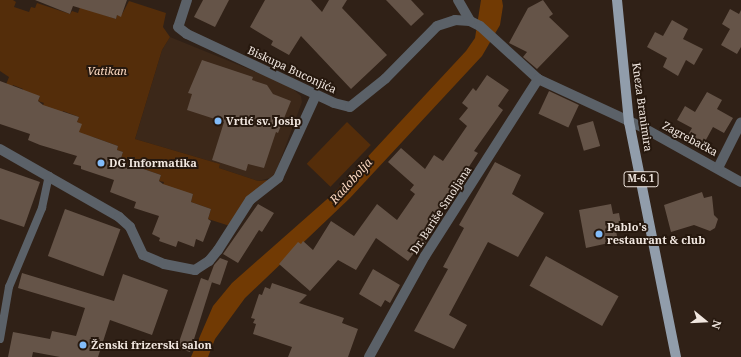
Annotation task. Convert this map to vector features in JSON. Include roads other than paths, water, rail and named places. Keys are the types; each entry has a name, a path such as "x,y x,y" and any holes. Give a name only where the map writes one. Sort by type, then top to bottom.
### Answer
{"main road":[{"name":"Kneza Branimira","path":"617,0 629,122 676,357"}],"street":[{"name":"Biskupa Buconjića","path":"187,0 178,27 316,94 350,107 385,79 437,26 454,20 470,21"},
{"path":"458,0 470,21 480,26 538,79 629,122"},
{"name":"Dr. Bariše Smoljana","path":"369,357 425,256 538,79"},
{"path":"0,149 119,217 130,227 143,255 164,264 194,270 209,261 218,250 250,200 278,178 316,94"},
{"name":"Zagrebačka","path":"629,122 718,168 741,182"},
{"name":"Zagrebačka","path":"718,168 741,122"}],"lane":[{"path":"0,338 9,286 42,208 49,176"}],"water":[{"name":"Radobolja","path":"481,0 502,0 503,6 500,25 482,56 350,198 245,298 215,339 208,357 191,357 213,306 232,283 334,193 466,51 475,38"}],"place":[{"name":"Vrtić sv. Josip","path":"218,121"},
{"name":"DG Informatika","path":"101,163"},
{"name":"Pablo's restaurant & club","path":"599,234"},
{"name":"Ženski frizerski salon","path":"83,345"}],"park label":[{"name":"Vatikan","path":"107,71"}]}
